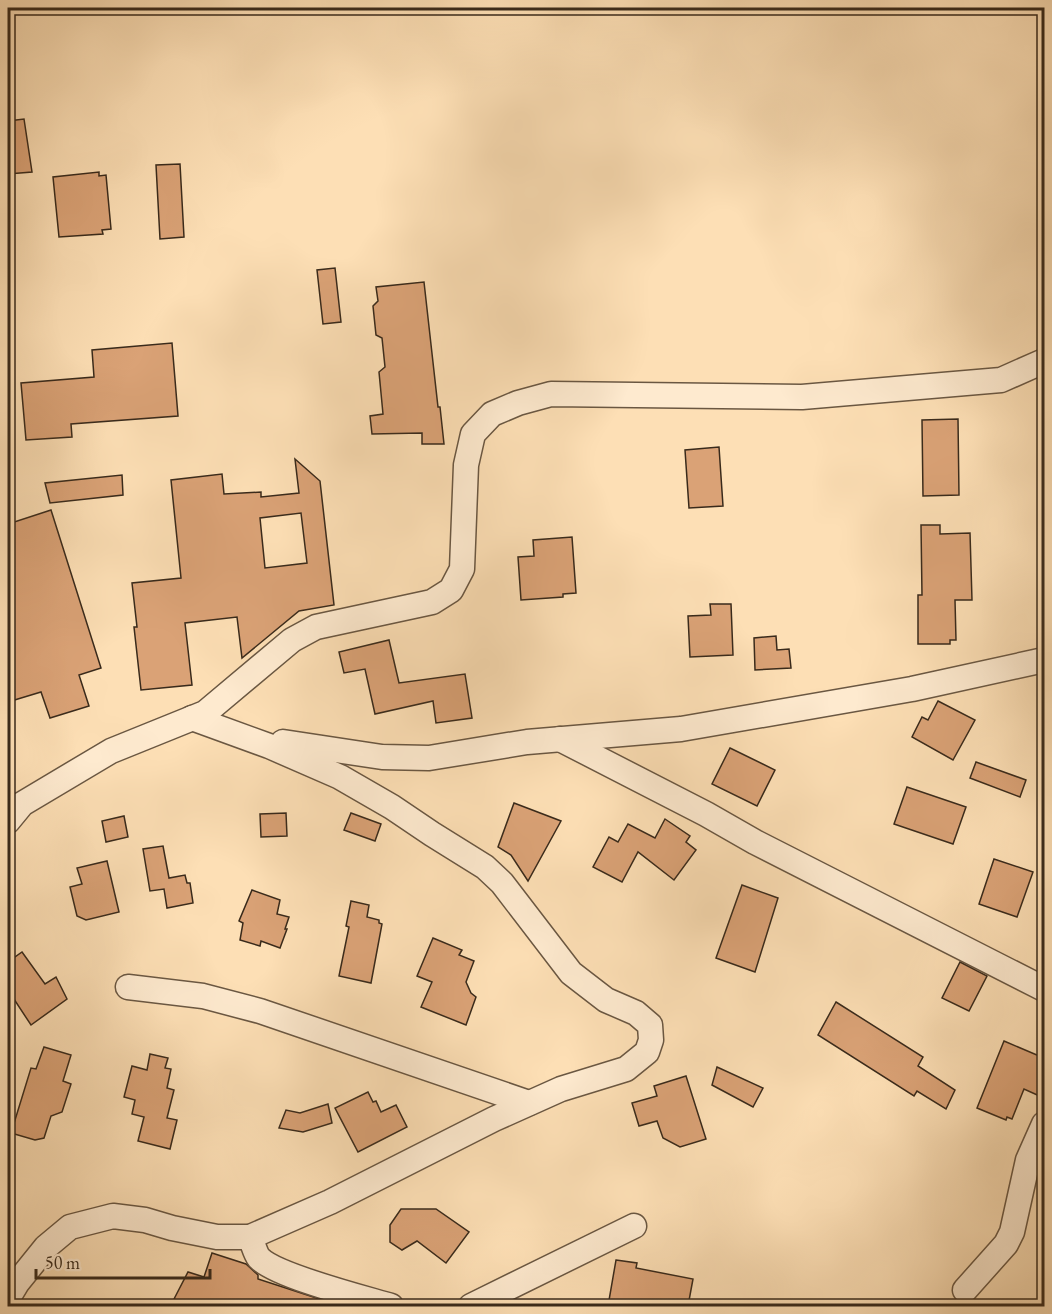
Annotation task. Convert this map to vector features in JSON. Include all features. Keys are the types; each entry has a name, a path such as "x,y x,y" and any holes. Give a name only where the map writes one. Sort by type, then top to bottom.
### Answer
{"street":[{"path":"8,821 22,804 111,751 205,713 292,640 316,627 432,602 451,590 462,569 466,465 473,434 492,414 509,406 551,394 802,397 1001,380 1044,361"},
{"path":"233,733 382,757 429,758 527,742 681,729 747,719 912,689 1044,660"},
{"path":"8,1298 46,1246 70,1227 113,1216 145,1220 217,1237 250,1237 330,1202 453,1138 529,1103 561,1089 626,1069 647,1052 651,1040 651,1024 636,1013 606,1000 571,973 502,883 485,867 392,807 340,777 269,746 192,718"},
{"path":"560,739 706,814 755,842 1044,988"},
{"path":"128,987 203,996 260,1011 529,1103"},
{"path":"965,1290 1006,1244 1012,1232 1028,1160 1044,1124"},
{"path":"471,1306 634,1226"},
{"path":"250,1237 259,1258 275,1267 299,1278 391,1306"}],"building":[{"path":"24,119 32,172 8,174 8,121"},
{"path":"180,164 184,237 160,239 156,165"},
{"path":"99,172 99,176 106,175 111,229 102,230 103,234 59,237 53,177"},
{"path":"335,268 341,322 323,324 317,270"},
{"path":"424,282 444,444 422,444 422,433 372,434 370,416 383,414 379,372 385,367 382,338 376,335 373,306 378,301 376,287"},
{"path":"172,343 178,416 71,424 72,437 26,440 21,383 94,377 92,350"},
{"path":"958,419 959,495 923,496 922,420"},
{"path":"719,447 723,506 689,508 685,450"},
{"path":"295,459 320,481 334,605 299,611 242,658 237,617 185,623 192,685 141,690 132,583 181,578 171,480 222,474 224,494 261,492 261,497 299,493","holes":["301,513 307,563 265,568 260,518"]},
{"path":"122,475 123,495 50,503 45,483"},
{"path":"51,510 101,668 79,675 89,706 50,718 41,692 8,702 8,524"},
{"path":"921,525 940,525 940,534 970,533 972,600 955,600 956,640 950,640 950,644 918,644 918,595 922,595"},
{"path":"572,537 576,593 563,594 563,597 521,600 518,557 534,556 533,540"},
{"path":"710,604 731,604 733,655 690,657 688,616 711,615"},
{"path":"776,636 777,650 789,649 791,668 755,670 754,638"},
{"path":"389,640 399,683 465,674 472,718 436,723 433,701 375,714 365,669 344,673 339,652"},
{"path":"938,701 975,720 953,760 912,737 922,717 928,720"},
{"path":"730,748 775,770 757,806 712,784"},
{"path":"976,762 1026,780 1020,797 970,778"},
{"path":"907,787 966,807 953,844 894,824"},
{"path":"514,803 561,821 528,881 511,855 498,847"},
{"path":"286,813 287,836 261,837 260,814"},
{"path":"351,813 381,824 375,841 344,830"},
{"path":"124,816 128,837 106,842 102,821"},
{"path":"665,819 690,836 686,842 696,850 674,880 638,852 622,882 593,867 609,837 618,842 628,824 655,838"},
{"path":"163,846 169,878 185,875 187,883 190,883 193,903 167,908 164,889 150,891 143,849"},
{"path":"994,859 1033,872 1017,917 979,904"},
{"path":"107,861 119,912 86,920 77,916 70,887 82,884 77,868"},
{"path":"742,885 778,898 755,972 716,958"},
{"path":"252,890 280,900 277,914 289,917 280,948 261,941 260,946 240,940 243,923 239,921"},
{"path":"351,901 369,905 367,917 379,920 382,924 371,983 339,976 349,927 346,926"},
{"path":"433,938 462,950 459,955 474,961 466,982 471,993 476,997 466,1025 421,1007 432,982 417,976"},
{"path":"22,952 45,984 56,977 67,999 31,1025 8,990 8,962"},
{"path":"960,962 987,976 969,1011 942,998"},
{"path":"836,1002 923,1057 918,1066 955,1090 946,1109 917,1091 914,1096 818,1035"},
{"path":"1004,1041 1044,1058 1044,1098 1024,1089 1012,1119 1007,1117 1006,1120 977,1108"},
{"path":"44,1047 71,1055 63,1081 71,1084 62,1112 51,1116 44,1138 35,1140 11,1133 31,1068 36,1069"},
{"path":"150,1054 168,1058 165,1068 171,1069 167,1088 174,1090 167,1118 177,1120 170,1149 138,1141 144,1117 132,1114 135,1100 124,1097 132,1066 147,1070"},
{"path":"717,1067 763,1088 753,1107 712,1085"},
{"path":"686,1076 706,1139 680,1147 663,1138 657,1121 639,1126 632,1103 657,1096 654,1086"},
{"path":"368,1092 373,1102 376,1101 381,1112 396,1105 407,1127 358,1152 335,1108"},
{"path":"328,1104 332,1123 303,1132 279,1128 286,1110 300,1113"},
{"path":"401,1209 436,1209 469,1232 446,1263 417,1241 402,1250 390,1242 390,1225"},
{"path":"212,1253 246,1264 258,1275 258,1279 341,1306 193,1306 174,1299 188,1272 204,1277"},
{"path":"616,1260 637,1263 636,1268 693,1279 688,1306 608,1306"}]}
